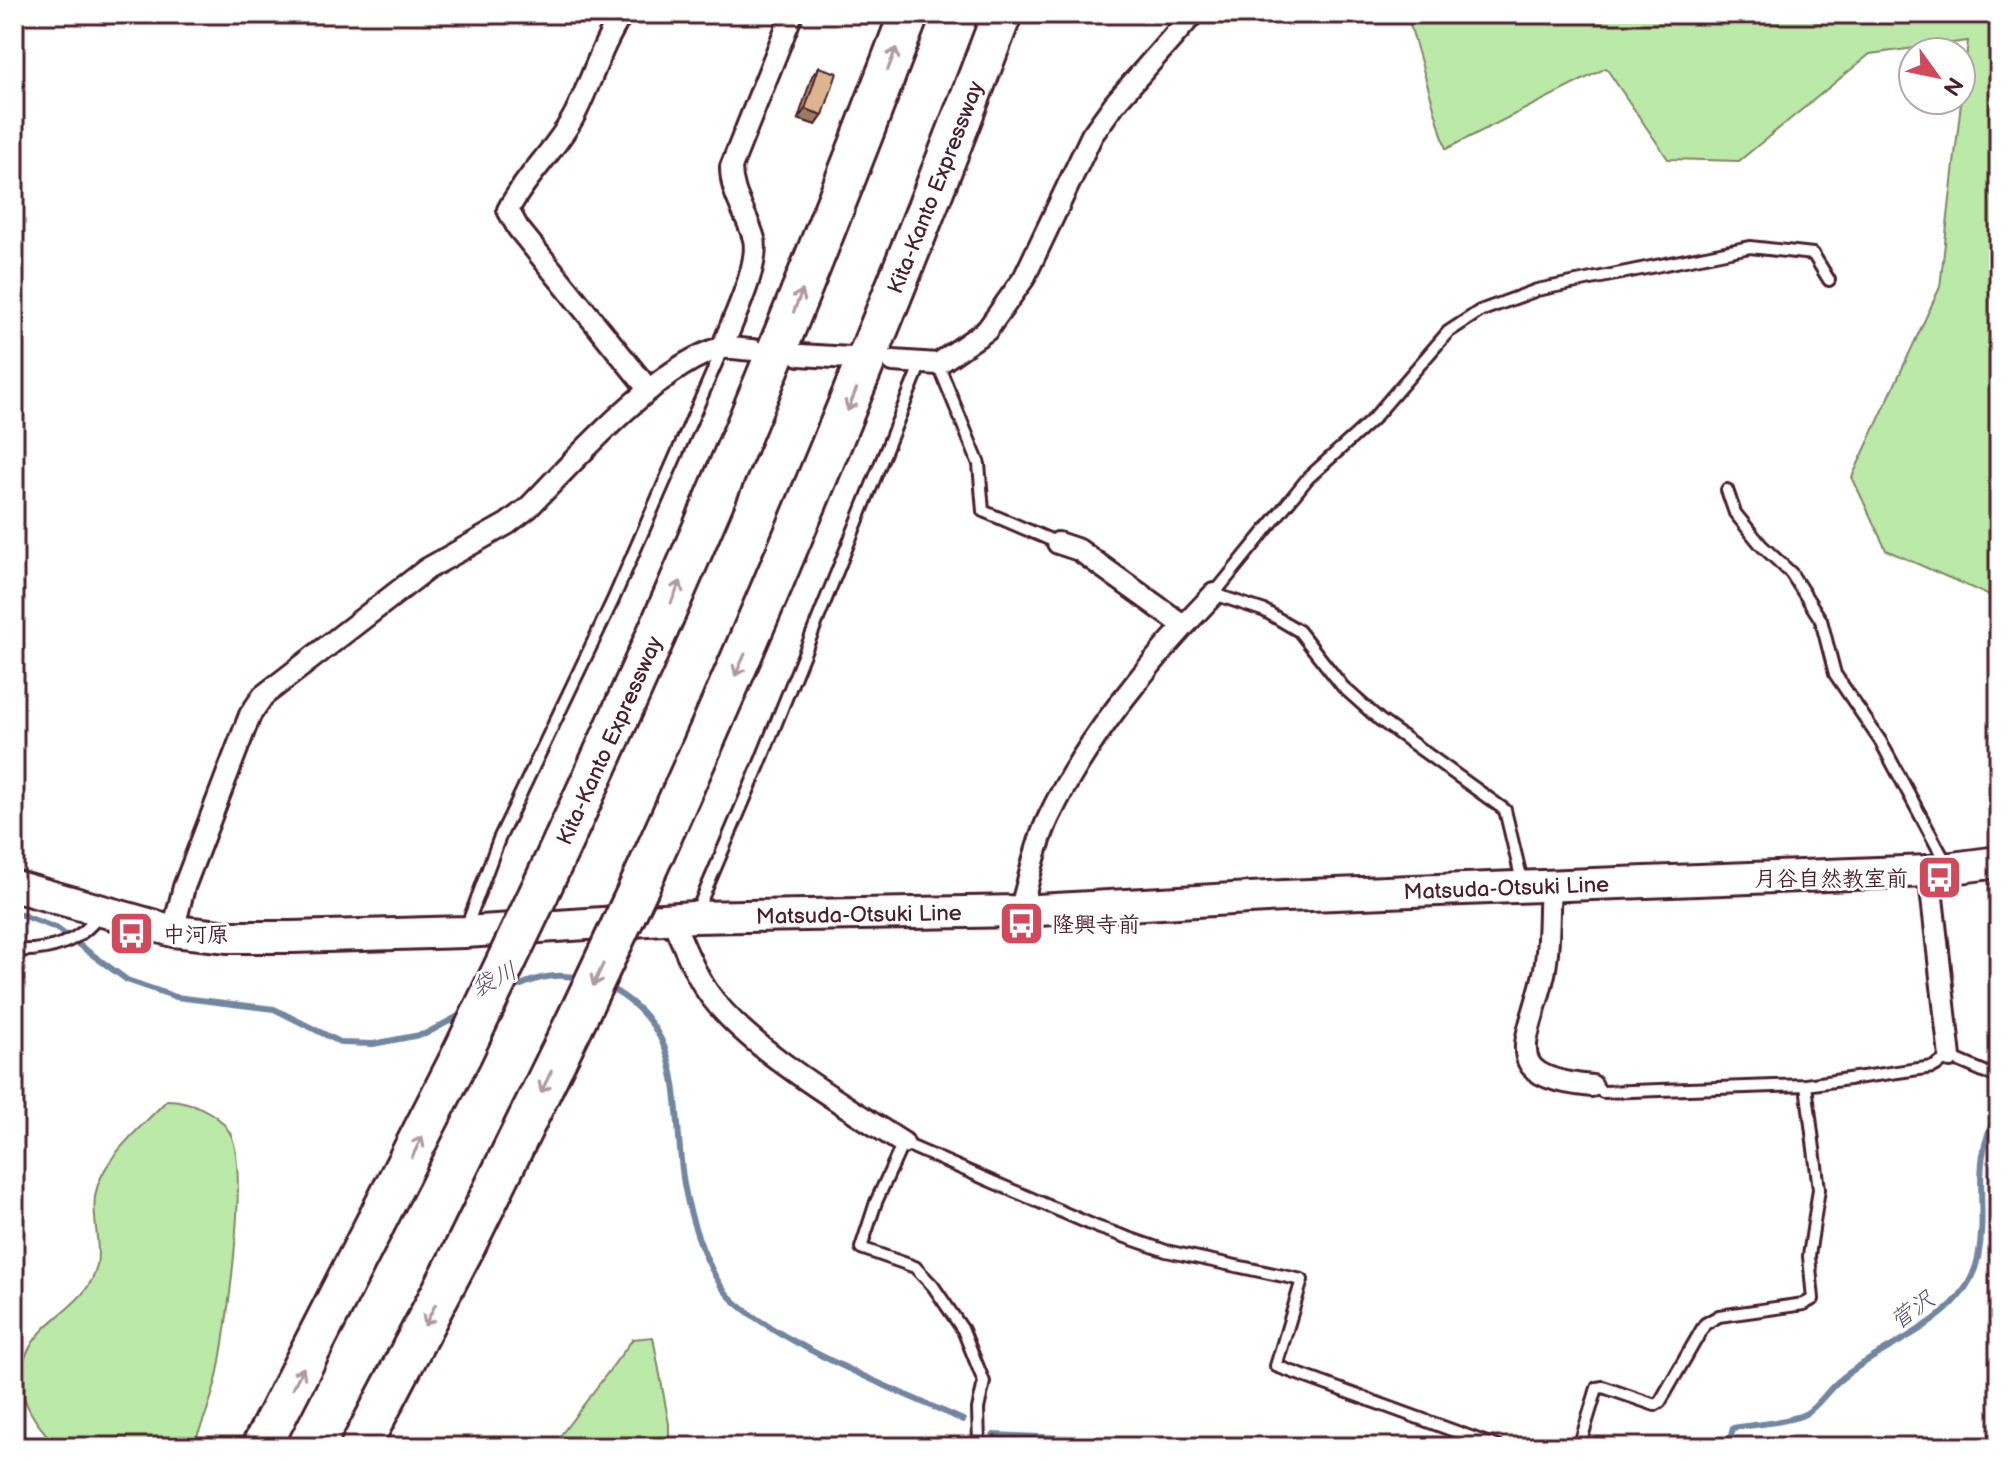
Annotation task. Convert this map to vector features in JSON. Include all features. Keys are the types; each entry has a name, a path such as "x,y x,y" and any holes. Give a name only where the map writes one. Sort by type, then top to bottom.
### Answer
{"highway":[{"name":"Kita-Kanto Expressway","path":"261,1447 462,1054 687,568 838,203 909,14"},
{"name":"Kita-Kanto Expressway","path":"360,1447 466,1245 580,1012 746,651 855,394 1002,14"}],"main road":[{"name":"Matsuda-Otsuki Line","path":"14,886 94,920 229,937 465,932 683,918 1020,911 1284,896 1939,869 1999,862"}],"street":[{"path":"622,14 604,41 574,115 520,186 508,210 518,228 649,390"},
{"path":"722,348 755,254 753,237 731,187 731,167 792,14"},
{"path":"893,361 929,364 987,330 1024,278 1092,135 1115,103 1193,14"},
{"path":"173,931 184,887 250,715 263,696 427,569 507,524 528,508 649,390 679,369 722,348 753,350"},
{"path":"800,355 850,358"},
{"path":"1058,543 1079,550 1183,625"},
{"path":"1020,911 1048,819 1072,776 1133,686 1183,625 1214,594"},
{"path":"1939,869 1950,1057"},
{"path":"1537,887 1544,973 1526,1033 1527,1058 1532,1069 1543,1078 1592,1086"},
{"path":"683,918 707,991 725,1012 818,1088 903,1143"}],"lane":[{"path":"1537,887 1505,810 1380,720 1343,687 1299,631 1265,611 1214,594 1308,478 1372,420 1448,332 1480,311 1537,290 1750,247 1813,254 1829,280"},
{"path":"465,932 499,839 613,600 722,348"},
{"path":"929,364 979,464 983,511 1058,543"},
{"path":"683,918 929,364"},
{"path":"1727,490 1735,513 1761,545 1791,573 1821,620 1835,674 1881,742 1939,869"},
{"path":"14,950 30,951 64,944 94,920"},
{"path":"1592,1086 1603,1092 1806,1085 1933,1067 1950,1057 1999,1078"},
{"path":"1579,1447 1597,1388 1603,1387 1655,1405 1660,1402 1705,1324 1719,1316 1804,1304 1813,1299 1809,1256 1819,1189 1806,1085"},
{"path":"991,1447 979,1443 978,1409 984,1382 963,1330 933,1286 915,1267 861,1248 876,1202 903,1143 1097,1227 1166,1251 1302,1280 1276,1366 1498,1447"}],"green space":[{"path":"1407,14 1999,14 1999,600 1886,550 1852,477 1940,287 1959,116 1977,116 1977,36 1897,36 1897,50 1870,54 1739,161 1668,159 1606,68 1446,149"},
{"path":"167,1100 184,1102 211,1113 230,1133 236,1152 237,1214 230,1290 221,1356 209,1404 192,1447 58,1447 27,1406 22,1392 24,1362 43,1330 75,1302 94,1276 98,1257 95,1197 105,1170 124,1144"},
{"path":"653,1337 669,1424 669,1447 552,1447 633,1339"}],"building":[{"path":"819,67 837,73 823,115 805,109"}],"waterway":[{"name":"袋川","path":"14,912 56,928 127,980 176,997 274,1009 342,1043 373,1044 425,1034 466,1012"},
{"name":"袋川","path":"508,991 544,978 562,976 581,979"},
{"name":"袋川","path":"608,987 634,1005 653,1025 665,1048 676,1099 687,1197 703,1250 721,1286 738,1304 796,1342 963,1420"},
{"name":"菅沢","path":"1728,1447 1733,1428 1805,1414 1840,1380 1920,1329 1957,1299 1970,1280 1978,1258 1984,1148 1999,1110"},
{"name":"袋川","path":"994,1435 1128,1441 1151,1447"}],"place":[{"name":"月谷自然教室前","path":"1939,878"},
{"name":"隆興寺前","path":"1021,924"},
{"name":"中河原","path":"132,934"}]}
